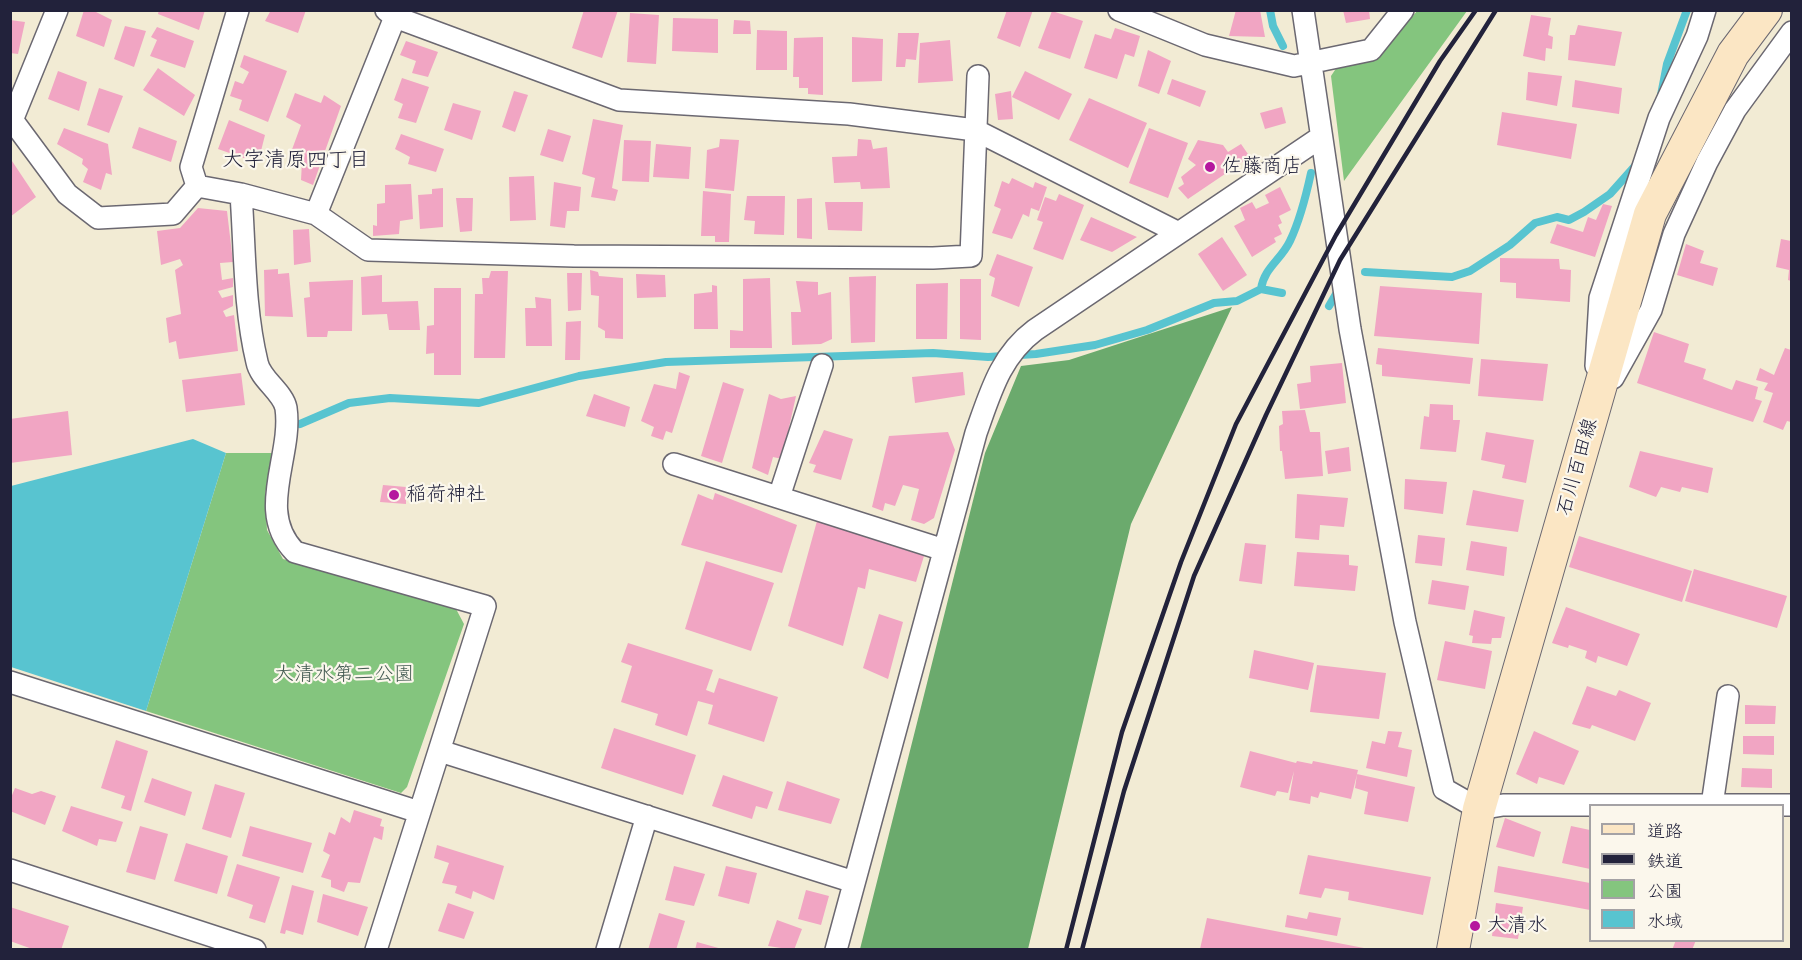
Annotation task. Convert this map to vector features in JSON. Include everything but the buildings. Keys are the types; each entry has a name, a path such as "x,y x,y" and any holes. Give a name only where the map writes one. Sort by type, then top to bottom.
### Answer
{"main road":[{"name":"石川百田線","path":"1453,950 1479,809 1650,214 1733,54 1766,10"}],"street":[{"path":"57,10 12,118 30,146 67,194 98,218 173,214 197,186"},
{"path":"197,186 191,167 238,10"},
{"path":"1119,10 1205,45 1294,66 1310,65 1371,50 1403,10"},
{"path":"1303,10 1350,329 1401,600 1444,789 1479,809 1503,805 1589,805"},
{"path":"1593,414 1600,298 1659,118 1697,36 1705,10"},
{"path":"316,214 391,14 619,100 849,114 975,130 1176,232"},
{"path":"1593,414 1651,310 1674,234 1707,162 1735,110 1791,32"},
{"path":"197,186 241,194 316,214 368,250 598,256 933,258 971,256 978,76"},
{"path":"836,950 976,433 1000,368 1020,341 1176,232 1321,137"},
{"path":"241,194 248,312 257,366 286,406 285,448 274,501 283,540 295,552 485,606 376,950"},
{"path":"779,497 822,365"},
{"path":"674,464 944,550"},
{"path":"10,682 419,812"},
{"path":"1712,804 1728,696"},
{"path":"440,751 854,882"},
{"path":"607,950 647,816"},
{"path":"10,870 255,950"}],"green space":[{"path":"1417,11 1467,11 1344,181 1331,76 1339,64 1377,59"},
{"path":"1232,307 1131,524 1028,949 860,949 985,453 1021,366 1069,360"},
{"name":"大清水第二公園","path":"226,453 272,453 265,495 267,530 283,559 456,609 464,624 407,787 401,793 146,711"}],"water":[{"path":"193,439 226,453 146,711 11,667 11,486"}],"waterway":[{"path":"1270,10 1273,26 1283,46"},
{"path":"1661,95 1667,64 1687,10"},
{"path":"1365,272 1452,277 1470,271 1510,245 1535,223 1557,217 1569,220 1584,212 1610,194 1635,166"},
{"path":"1261,289 1266,275 1294,233 1311,173"},
{"path":"300,424 349,403 390,398 479,403 579,376 666,362 933,353 988,357 1036,354 1095,345 1147,330 1214,303 1237,301 1261,289 1282,293"},
{"path":"1329,306 1336,294"}],"railway":[{"path":"1066,950 1122,732 1181,562 1236,424 1336,235 1440,61 1476,10"},
{"path":"1082,950 1124,791 1194,576 1266,415 1340,260 1496,10"}],"place":[{"name":"佐藤商店","path":"1210,167"},
{"name":"稲荷神社","path":"394,495"},
{"name":"大清水","path":"1475,926"}],"district":[{"name":"大字清原四丁目","path":"296,161"}]}
